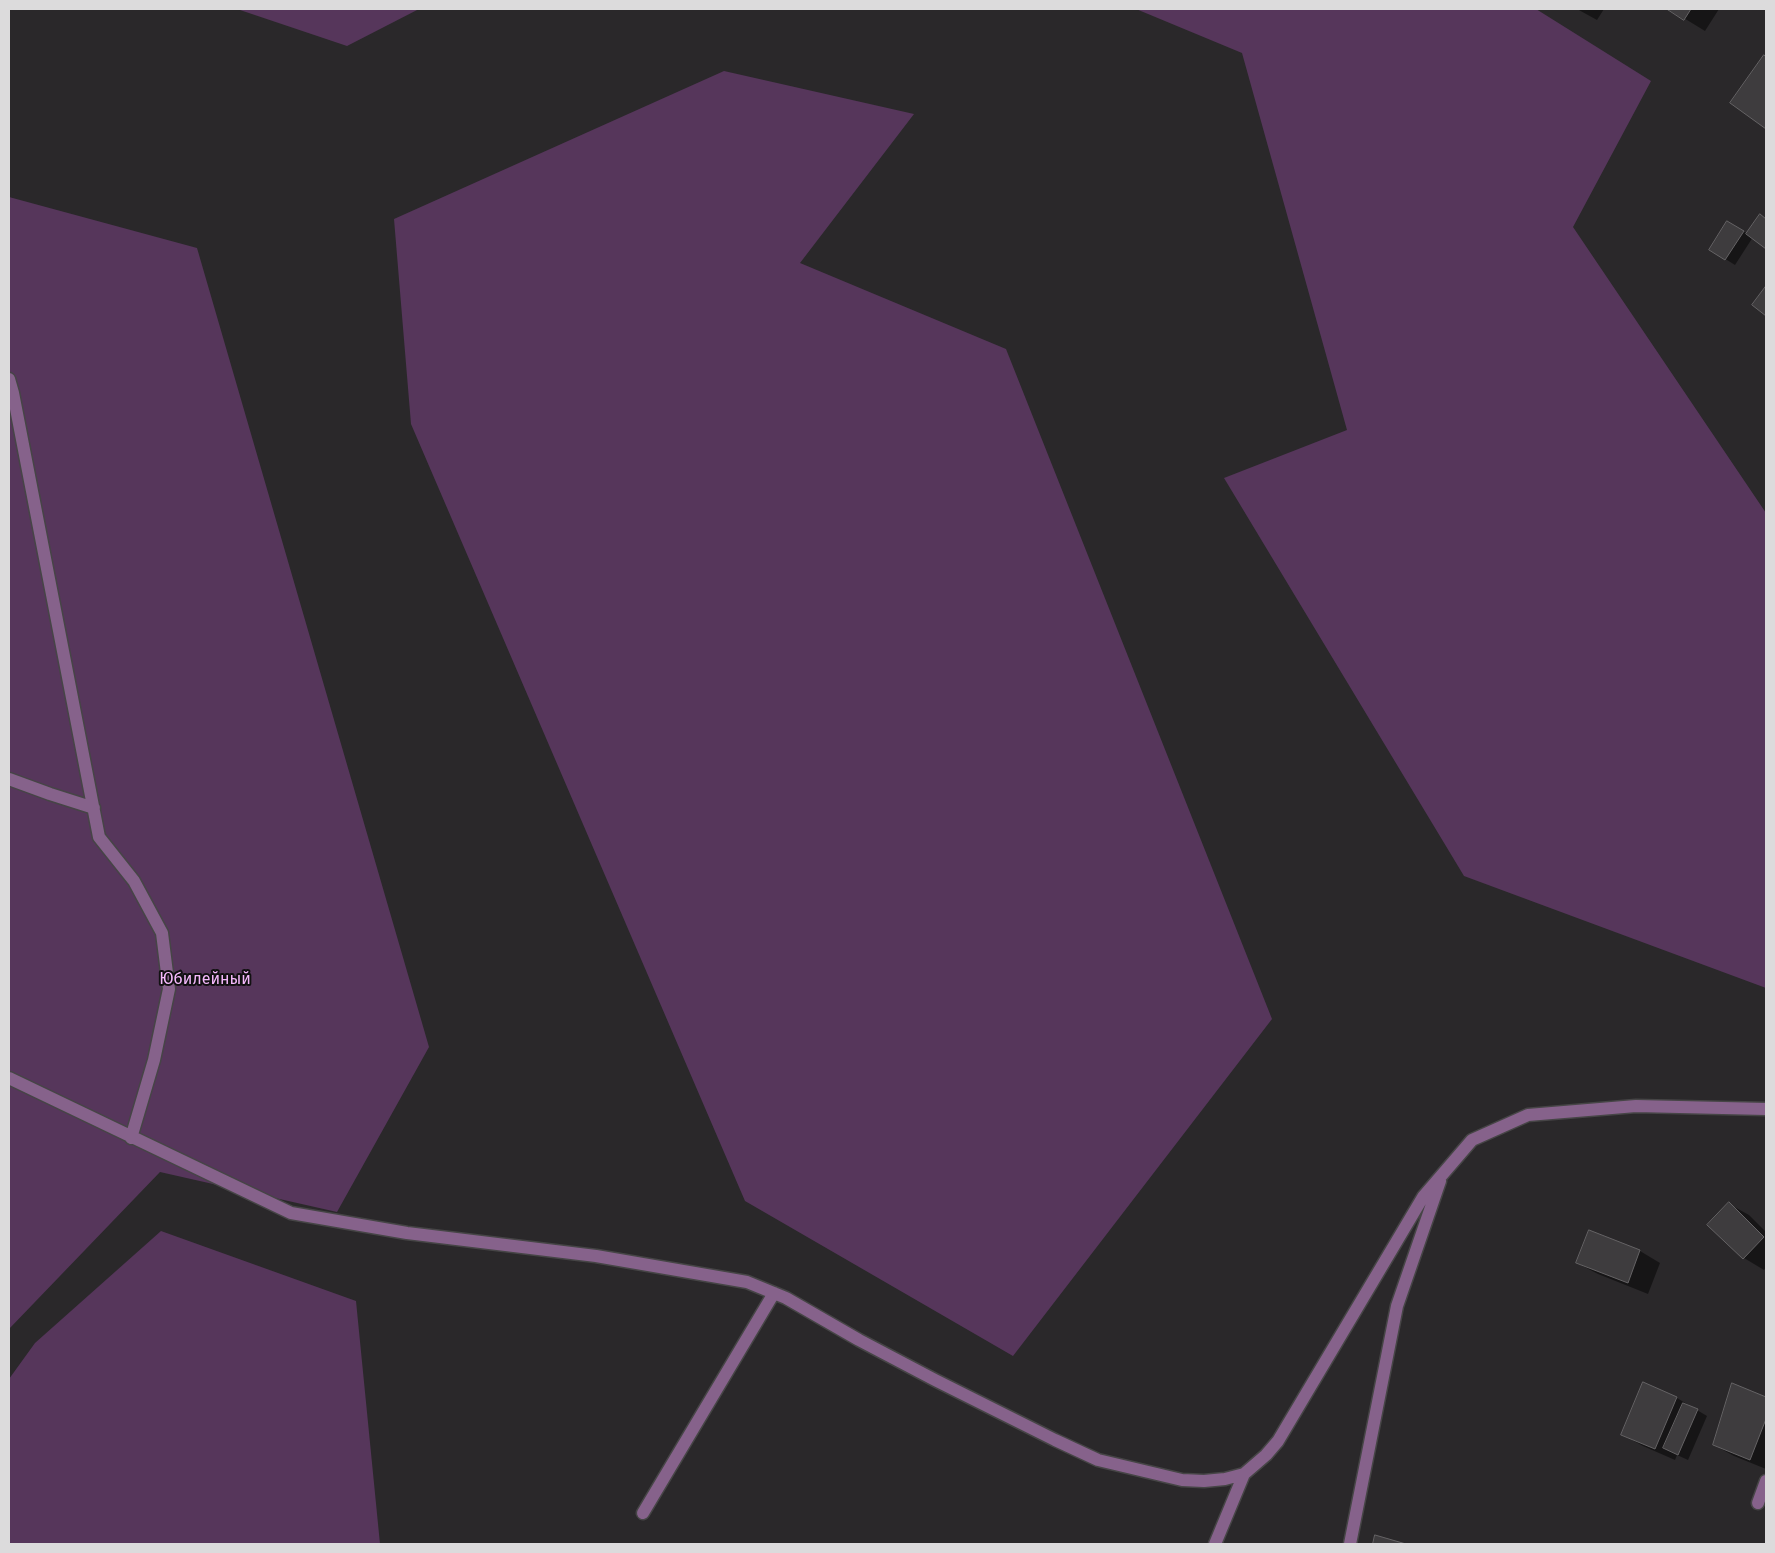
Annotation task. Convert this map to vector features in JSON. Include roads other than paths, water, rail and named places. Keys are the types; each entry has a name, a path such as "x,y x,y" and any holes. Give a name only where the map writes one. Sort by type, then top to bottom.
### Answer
{"street":[{"path":"9,379 99,837 134,881 162,933 169,989 154,1060 131,1138"},
{"path":"9,779 94,808"},
{"path":"9,1078 291,1213 408,1233 596,1256 747,1282 774,1293 935,1380 1098,1460 1182,1480 1204,1481 1225,1479 1244,1474 1261,1461 1278,1441 1422,1197 1472,1140 1528,1115 1636,1106 1766,1110"},
{"path":"1350,1544 1397,1306 1442,1174"},
{"path":"643,1513 774,1293"},
{"path":"1215,1544 1244,1474"},
{"path":"1758,1503 1766,1481"}],"park label":[{"name":"Юбилейный","path":"205,980"}]}
